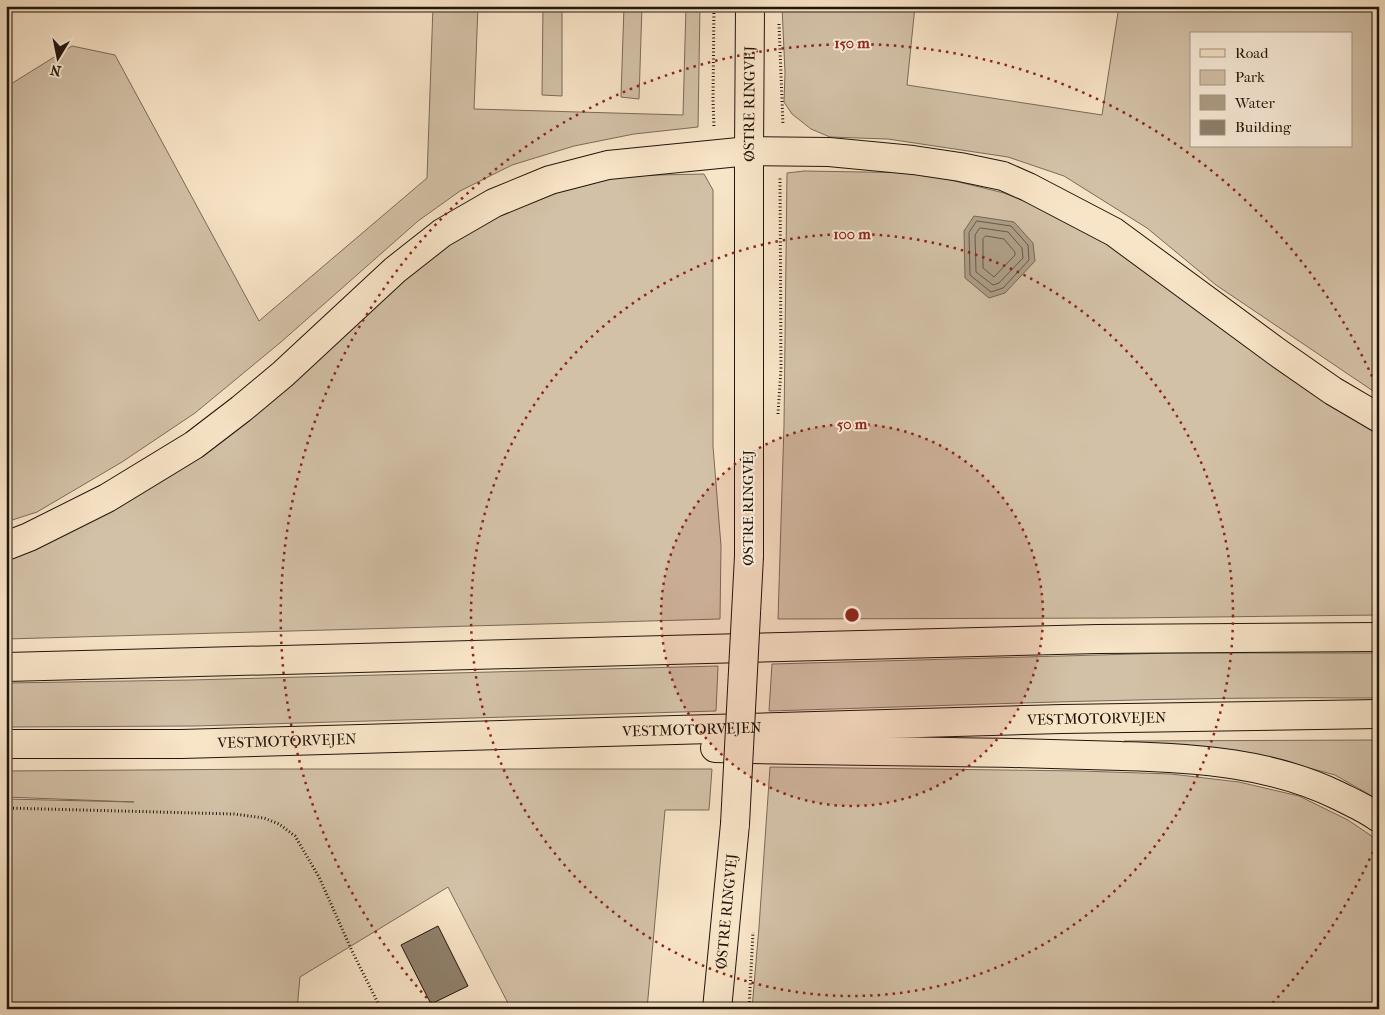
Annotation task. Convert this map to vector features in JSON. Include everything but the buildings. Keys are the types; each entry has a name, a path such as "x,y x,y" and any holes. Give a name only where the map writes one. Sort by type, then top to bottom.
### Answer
{"main road":[{"name":"ØSTRE RINGVEJ","path":"717,1009 735,824 749,556 750,6"},
{"path":"6,546 29,537 107,498 194,445 282,374 395,270 442,233 494,203 550,180 608,165 749,152 829,152 913,160 1003,176 1028,186 1114,232 1332,391 1379,418"},
{"path":"6,667 1098,639 1379,637"},
{"name":"VESTMOTORVEJEN","path":"6,744 182,744 1062,719 1379,714"},
{"path":"419,737 804,751 1022,753 1185,759 1250,767 1289,776 1322,788 1354,803 1379,818"}],"path":[{"path":"778,16 784,152 779,179 781,369 778,416"},
{"path":"6,808 234,814 264,818 280,824 295,836 319,876 352,951 381,1009"}],"green space":[{"path":"433,6 478,6 474,109 683,115 686,6 700,6 698,127 634,134 574,146 512,165 460,191 418,221 281,342 195,413 122,462 37,512 6,522 6,87 72,46 115,55 259,321 427,178"},
{"path":"543,6 562,6 562,96 542,95"},
{"path":"624,6 642,6 639,99 621,97"},
{"path":"782,6 915,6 907,85 1102,115 1119,6 1379,6 1379,395 1216,285 1147,228 1064,176 1008,157 888,139 830,137 811,129 792,114 784,102 785,73"},
{"path":"804,171 922,173 1004,193 1061,216 1127,254 1218,326 1379,432 1379,615 778,619 784,425 787,173"},
{"path":"704,174 713,190 713,446 721,546 720,619 6,639 6,556 98,515 446,241 553,190 612,176"},
{"path":"1171,653 1379,653 1379,698 1150,700 769,711 772,664"},
{"path":"718,666 716,711 195,726 6,727 6,683"},
{"path":"1379,740 1379,800 1335,775 1276,759 1206,750 1126,747 1124,741"},
{"path":"770,767 1171,774 1239,782 1299,796 1348,820 1379,841 1379,1009 752,1009"},
{"path":"712,769 709,810 665,810 647,1009 511,1009 448,887 300,977 297,1009 6,1009 6,799 134,802 6,797 6,771"}],"water":[{"path":"974,216 1014,222 1033,243 1035,261 1005,293 989,298 965,278 964,231"}]}
